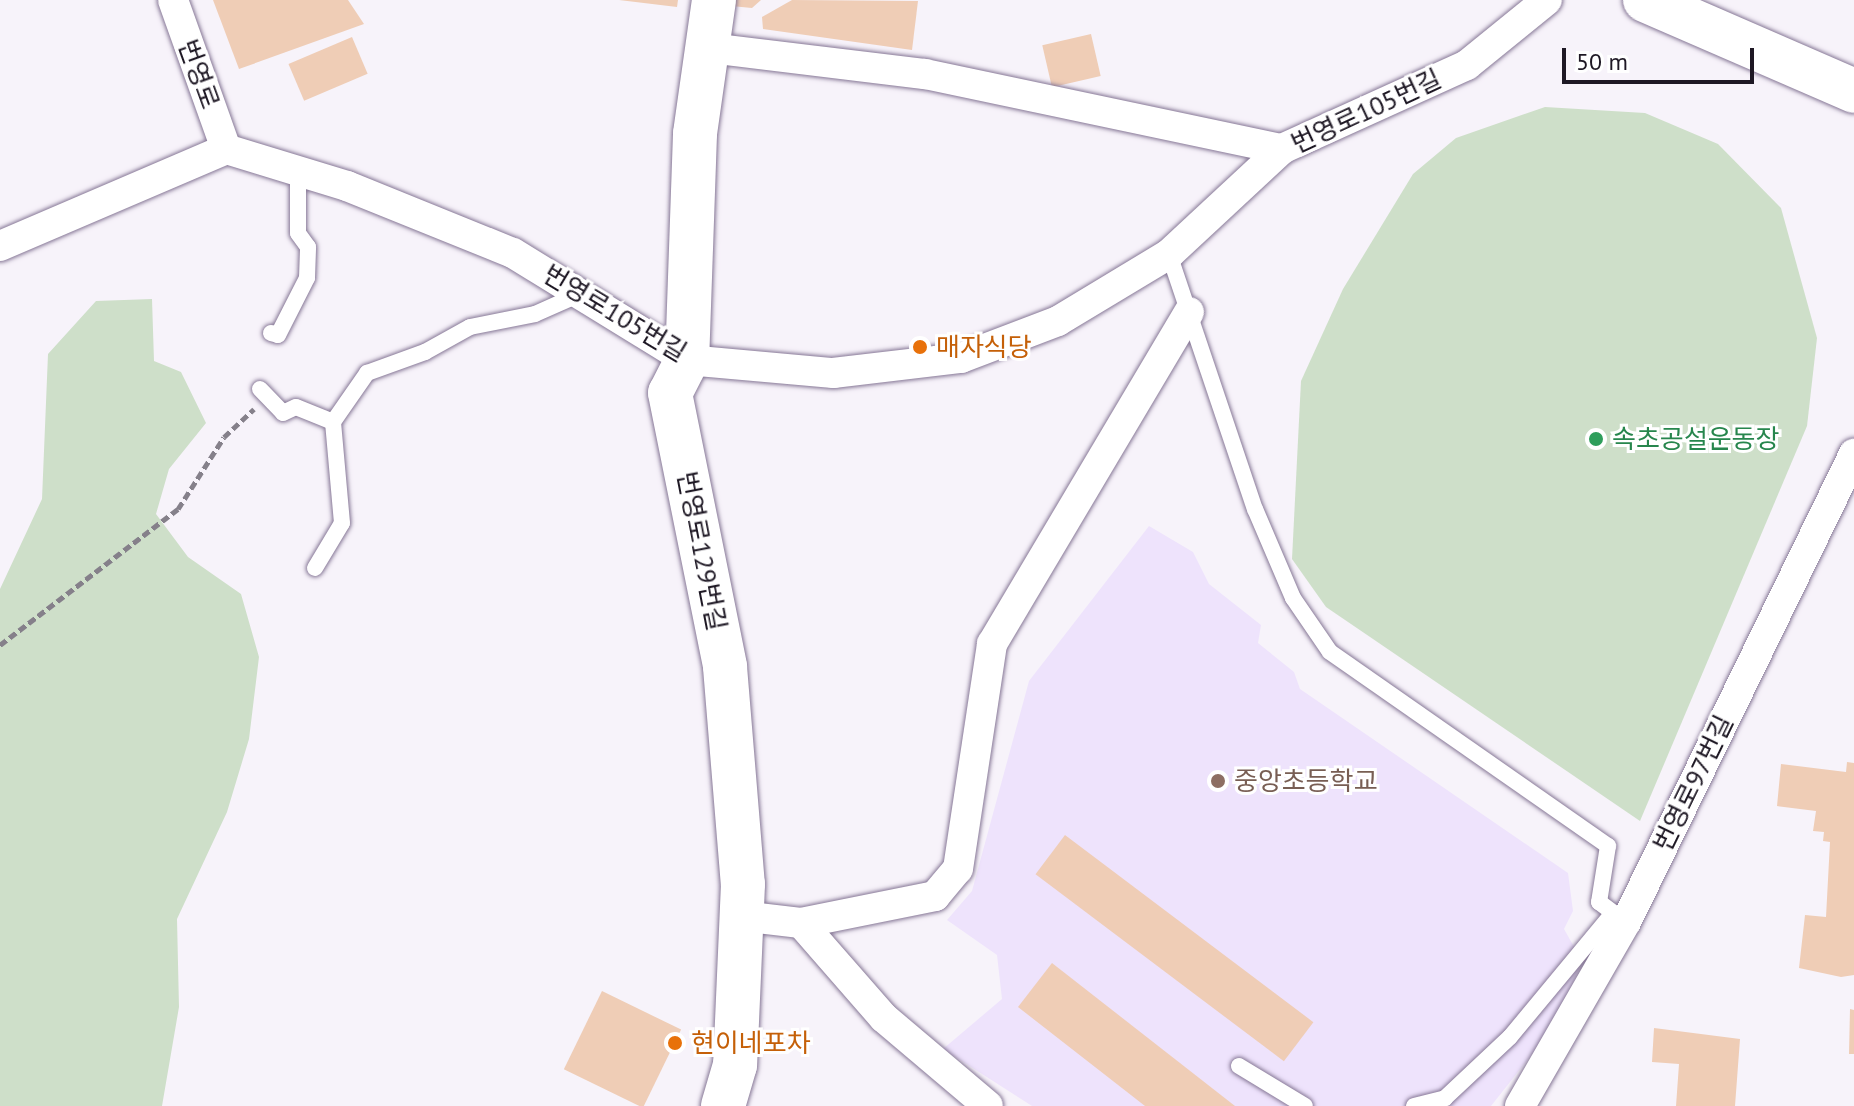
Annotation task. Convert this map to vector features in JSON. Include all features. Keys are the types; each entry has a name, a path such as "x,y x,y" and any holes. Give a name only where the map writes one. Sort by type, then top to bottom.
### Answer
{"street":[{"name":"번영로","path":"173,0 226,149"},
{"name":"번영로129번길","path":"714,0 690,203 687,360 670,393 725,667 741,916 735,1065 723,1106"},
{"name":"번영로105번길","path":"226,149 347,186 513,253 687,360 833,373 961,358 1058,321 1169,254 1282,149 1467,65 1547,0"},
{"path":"1645,0 1854,91"},
{"path":"709,48 925,74 1282,149"},
{"path":"0,246 226,149"},
{"path":"741,916 801,923 935,896 958,869 992,644 1189,312"},
{"name":"번영로97번길","path":"1520,1106 1620,918 1854,454"},
{"path":"801,923 884,1018 988,1106"}],"lane":[{"path":"271,333 278,335 307,278 308,247 298,233 298,176 347,186"},
{"path":"1169,254 1255,509 1293,598 1330,652 1608,846 1599,902 1620,918 1510,1037 1445,1098 1414,1106"},
{"path":"315,568 342,523 333,422 367,373 483,322 535,314 580,294"},
{"path":"264,394 283,413 296,407 333,422"},
{"path":"1239,1066 1305,1106"}],"path":[{"path":"0,645 178,509 224,437 264,394"}],"shaded area":[{"name":"중앙초등학교","path":"1149,526 1193,552 1209,584 1261,625 1258,643 1294,672 1300,689 1568,873 1573,911 1564,929 1582,961 1555,1025 1491,1106 1032,1106 943,1049 1002,999 997,955 947,920 972,891 1029,681"}],"green space":[{"path":"1545,107 1645,113 1718,144 1781,208 1817,338 1807,426 1640,821 1326,607 1292,559 1301,381 1343,289 1413,174 1456,138"},
{"path":"152,299 154,361 181,372 206,423 169,469 156,514 188,557 241,594 259,657 249,739 227,812 177,919 179,1007 162,1106 0,1106 0,589 42,499 48,354 96,301"}],"building":[{"path":"213,0 348,0 364,24 239,69"},
{"path":"619,0 678,0 677,7"},
{"path":"731,0 761,0 752,8 731,6"},
{"path":"792,0 918,1 912,50 763,29 762,17"},
{"path":"1091,34 1101,76 1052,87 1042,45"},
{"path":"352,37 368,74 304,101 288,64"},
{"path":"1847,762 1854,763 1854,975 1841,977 1799,968 1805,915 1826,917 1830,842 1823,841 1824,832 1813,831 1816,811 1777,806 1781,764 1846,772"},
{"path":"1065,835 1313,1022 1284,1061 1036,874"},
{"path":"1052,963 1235,1106 1145,1106 1018,1007"},
{"path":"602,991 681,1030 644,1106 564,1069"},
{"path":"1850,1009 1854,1010 1854,1054 1849,1054"},
{"path":"1654,1028 1740,1039 1735,1106 1676,1106 1679,1064 1652,1062"}],"place":[{"name":"매자식당","path":"920,347"},
{"name":"속초공설운동장","path":"1596,439"},
{"name":"중앙초등학교","path":"1218,781"},
{"name":"현이네포차","path":"675,1043"}]}
